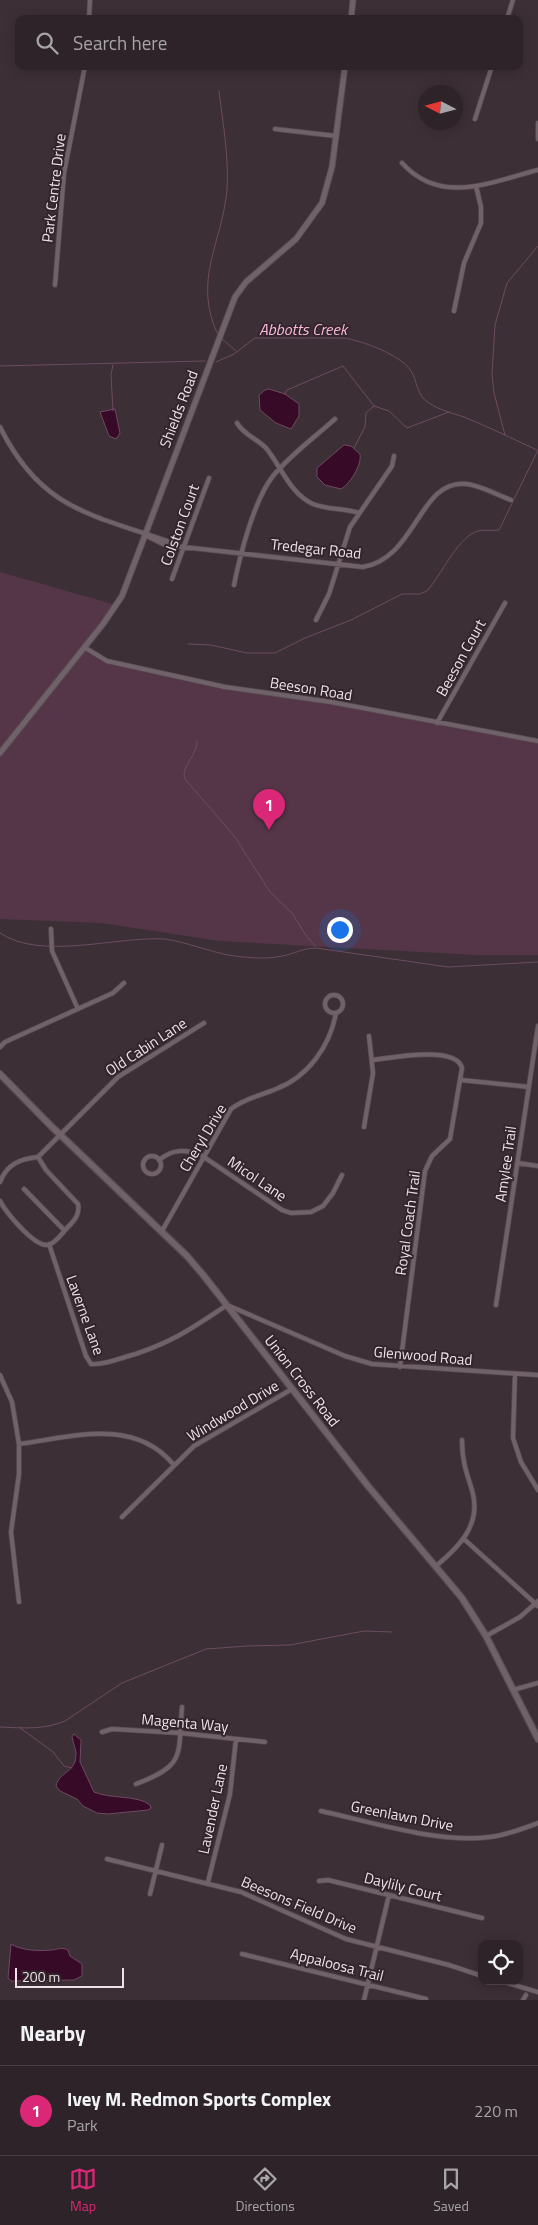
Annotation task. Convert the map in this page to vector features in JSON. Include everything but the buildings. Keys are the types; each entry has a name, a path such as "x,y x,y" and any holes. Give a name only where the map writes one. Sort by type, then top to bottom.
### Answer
{"main road":[{"name":"Union Cross Road","path":"0,1074 187,1256 227,1305 368,1486 462,1598 486,1636 538,1739"}],"street":[{"path":"89,15 90,0"},
{"path":"351,15 353,0"},
{"path":"508,15 513,0"},
{"name":"Park Centre Drive","path":"55,284 64,173 84,70"},
{"name":"Shields Road","path":"0,753 119,601 231,304 246,282 291,244 316,214 326,195 344,70"},
{"path":"475,119 491,70"},
{"path":"538,123 538,139"},
{"path":"275,129 336,136"},
{"path":"402,163 415,175 437,186 459,188 476,186 538,170"},
{"path":"454,311 464,263 481,223 481,207 476,186"},
{"path":"234,585 240,553 263,492 281,467 335,419"},
{"path":"237,423 246,434 263,446 281,467 296,492 304,499 322,506 359,513"},
{"name":"Tredegar Road","path":"0,427 21,464 39,484 60,500 84,512 145,535 167,541 169,544 183,547 369,566 391,556 433,498 449,486 470,484 511,500"},
{"path":"316,620 327,600 350,527 392,466 394,456"},
{"name":"Colston Court","path":"172,579 209,478"},
{"name":"Beeson Court","path":"437,723 505,603"},
{"name":"Beeson Road","path":"84,647 107,661 222,686 331,702 538,741"},
{"path":"51,929 52,952 78,1009"},
{"path":"0,1047 5,1042 114,993 124,983"},
{"path":"334,996 340,997 343,1002 342,1008 336,1013 328,1011 326,1006 326,1000 334,996"},
{"name":"Cheryl Drive","path":"162,1231 231,1109 245,1099 292,1082 307,1070 325,1044 336,1013"},
{"name":"Old Cabin Lane","path":"38,1157 118,1076 204,1024"},
{"name":"Amylee Trail","path":"496,1305 538,1026"},
{"path":"364,1128 372,1073 369,1036"},
{"path":"372,1060 420,1054 445,1057 455,1059 460,1063 461,1080 528,1087"},
{"name":"Royal Coach Trail","path":"400,1367 425,1171 432,1156 450,1139 461,1080"},
{"name":"Micol Lane","path":"159,1160 167,1154 189,1150 203,1157 282,1210 291,1213 311,1212 323,1206 334,1193 342,1175"},
{"path":"0,1182 10,1166 23,1159 38,1157 46,1170 78,1204 78,1216 49,1244 39,1243 31,1238 5,1211 0,1201"},
{"path":"149,1157 159,1160 161,1166 156,1173 148,1173 144,1170 144,1161 149,1157"},
{"path":"518,1163 538,1166"},
{"path":"24,1189 64,1230"},
{"name":"Laverne Lane","path":"49,1244 86,1356 92,1364 114,1360 164,1345 227,1305"},
{"name":"Glenwood Road","path":"227,1305 345,1356 372,1364 538,1375"},
{"path":"515,1374 513,1438 521,1462 538,1490"},
{"path":"0,1375 12,1402 19,1444 19,1474 11,1532 19,1602"},
{"name":"Windwood Drive","path":"122,1517 173,1464 206,1438 246,1418 292,1389"},
{"path":"19,1444 116,1434 142,1440 157,1449 173,1464"},
{"path":"436,1566 456,1550 472,1524 474,1502 463,1464 462,1440"},
{"path":"464,1539 537,1604 520,1617 486,1636"},
{"path":"513,1690 538,1683"},
{"path":"136,1784 162,1774 175,1761 182,1707"},
{"name":"Magenta Way","path":"102,1732 112,1728 180,1732 265,1742"},
{"name":"Lavender Lane","path":"208,1882 230,1794 235,1768 236,1739"},
{"name":"Greenlawn Drive","path":"321,1811 450,1838 490,1837 520,1830 538,1823"},
{"path":"150,1894 162,1845"},
{"name":"Beesons Field Drive","path":"107,1859 208,1882 253,1896 346,1939 449,1965 478,1975"},
{"name":"Daylily Court","path":"319,1881 328,1880 482,1918"},
{"path":"364,2000 389,1895"},
{"name":"Appaloosa Trail","path":"242,1954 426,1999"},
{"path":"514,1985 538,1992"},
{"path":"523,2000 526,1995"}],"shaded area":[{"path":"269,389 285,394 299,404 299,416 291,429 276,423 260,410 259,395"},
{"path":"115,409 120,433 116,439 109,436 100,412"},
{"path":"344,445 351,446 360,454 358,468 341,489 325,485 317,477 317,468"},
{"path":"0,572 116,605 85,647 107,661 225,687 331,702 538,741 538,955 477,955 219,941 102,923 0,919"},
{"path":"74,1734 81,1740 80,1762 94,1792 108,1796 131,1798 145,1802 151,1808 148,1810 108,1814 97,1813 83,1806 77,1799 60,1791 56,1786 58,1781 76,1760 72,1737"},
{"path":"11,1944 31,1950 62,1948 68,1950 70,1956 82,1964 82,1976 74,1980 11,1981 8,1978"}],"waterway":[{"path":"218,335 211,315 208,279 227,190 226,153 219,91"},
{"path":"505,435 494,393 492,374 495,325 507,283 538,246"},
{"name":"Abbotts Creek","path":"216,362 234,354 255,338 344,338 352,340 380,349 406,365 411,371 422,396 433,405 537,450"},
{"path":"222,339 236,351"},
{"name":"Abbotts Creek","path":"0,366 205,361"},
{"path":"113,365 111,375 113,411"},
{"path":"285,394 287,390 343,366 374,406 389,411 407,428 449,412"},
{"path":"354,448 365,427 366,413 374,406"},
{"path":"188,644 211,645 247,653 275,653 305,638 351,620 402,594 420,594 427,591 455,550 468,536 477,531 499,530 538,450"},
{"path":"197,741 195,751 185,770 185,779 235,837 270,892 292,913 307,937 316,947"},
{"path":"0,933 17,941 36,945 58,946 165,939 223,954 252,958 277,957 316,948 448,967 538,962"},
{"path":"0,1727 41,1727 65,1721 122,1683 206,1649 290,1645 364,1631 392,1632"},
{"path":"19,1727 53,1752 64,1766 72,1768"}],"place":[{"name":"Ivey M. Redmon Sports Complex","path":"269,830"}]}
